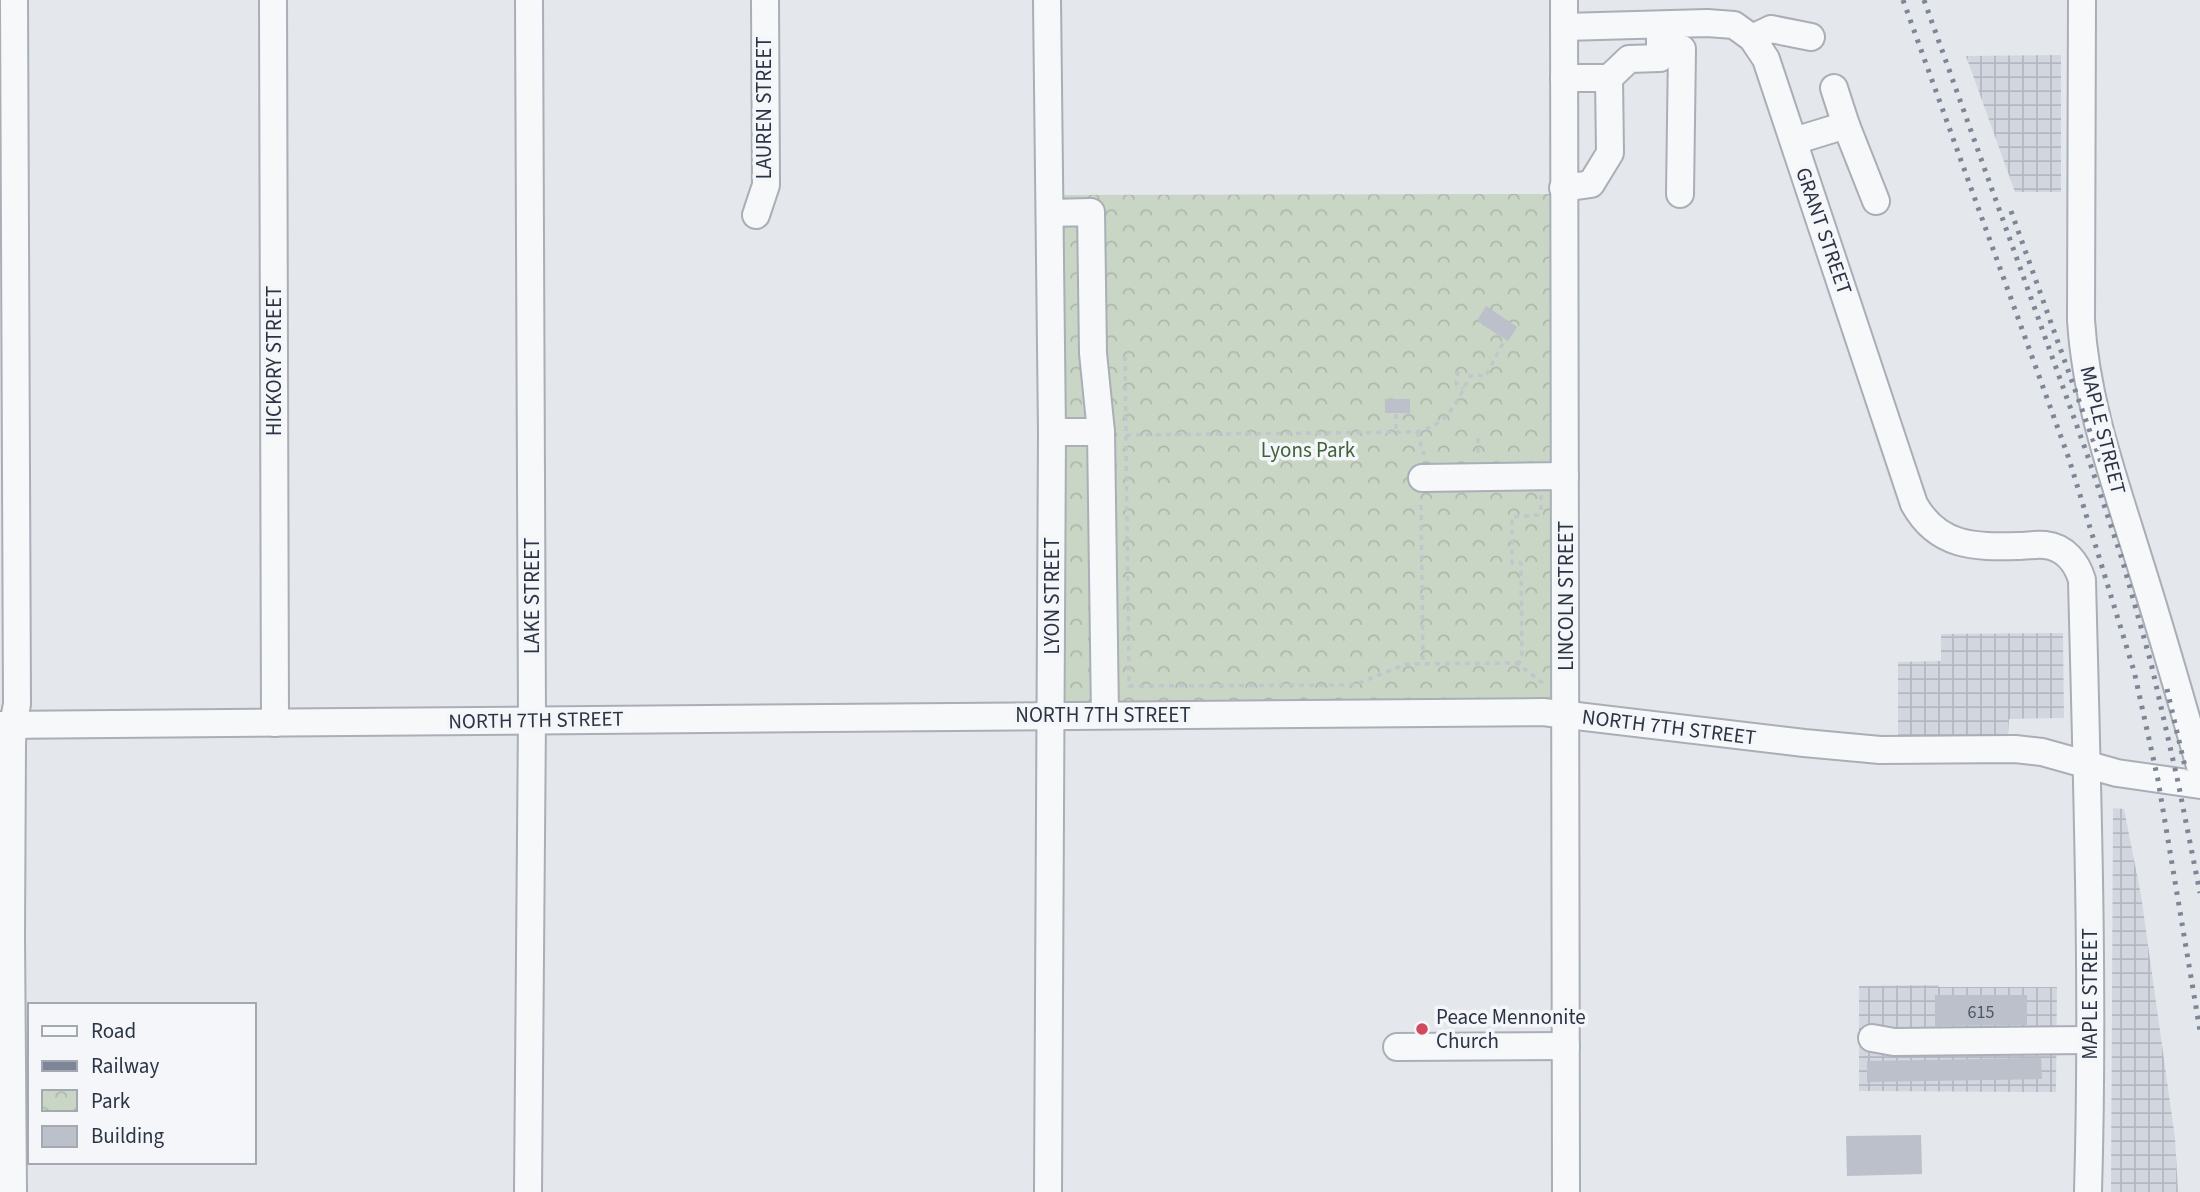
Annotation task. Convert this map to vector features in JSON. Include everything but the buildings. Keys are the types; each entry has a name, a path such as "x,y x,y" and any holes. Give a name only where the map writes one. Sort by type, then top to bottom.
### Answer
{"street":[{"path":"13,1192 6,725 17,704 8,482 14,0"},
{"name":"HICKORY STREET","path":"273,0 275,723"},
{"name":"LAKE STREET","path":"528,1192 532,719 529,0"},
{"name":"LAUREN STREET","path":"756,215 766,185 765,0"},
{"name":"LYON STREET","path":"1047,0 1052,432 1048,1192"},
{"name":"LINCOLN STREET","path":"1564,0 1563,188 1553,476 1566,707 1566,1192"},
{"name":"MAPLE STREET","path":"2082,0 2081,320 2086,369 2103,443 2200,766"},
{"path":"1660,36 1695,23 1734,25 1752,38 1772,29 1811,37"},
{"path":"1564,27 1660,36 1682,49 1680,194"},
{"path":"1564,78 1609,78 1629,59 1660,58 1660,36"},
{"name":"GRANT STREET","path":"1752,38 1766,59 1914,504 1930,526 1961,543 1979,547 2045,545 2062,551"},
{"path":"1563,188 1591,184 1610,153 1609,78"},
{"path":"1834,88 1876,201"},
{"path":"1794,141 1846,125"},
{"path":"1050,213 1091,212 1093,353 1113,433 1105,715"},
{"path":"1052,432 1113,433"},
{"path":"1423,466 1553,476"},
{"name":"MAPLE STREET","path":"2062,551 2075,564 2082,580 2090,859 2088,1192"},
{"name":"NORTH 7TH STREET","path":"6,725 1543,712 1566,707 1880,750 2015,749 2042,752 2135,776 2200,785"},
{"path":"1872,1038 1894,1042 2090,1040"},
{"path":"1398,1047 1566,1045"}],"path":[{"path":"1113,433 1427,430 1441,422 1453,408 1469,376 1477,374 1483,377 1488,372 1505,339"},
{"path":"1125,356 1113,433 1129,686 1354,684 1406,664 1518,665 1566,707"},
{"path":"1458,371 1456,384 1463,389"},
{"path":"1396,414 1396,432"},
{"path":"1417,432 1423,466"},
{"path":"1478,438 1478,454"},
{"path":"1518,665 1522,656 1521,563 1512,563 1512,517 1535,517 1540,513 1553,476"},
{"path":"1421,505 1423,665"}],"shaded area":[{"path":"2061,55 2061,192 2015,192 1966,56"},
{"path":"2063,633 2064,718 2009,719 2008,735 1898,736 1898,662 1941,661 1941,634"},
{"path":"2113,808 2124,809 2141,895 2175,1138 2178,1192 2111,1192"},
{"path":"1859,986 2057,987 2056,1092 1859,1091"}],"green space":[{"name":"Lyons Park","path":"1556,194 1554,698 1550,702 1068,706 1062,695 1058,195"}],"railway":[{"path":"1903,0 2069,459 2134,671 2158,780 2200,1031"},
{"path":"1924,0 2122,559 2151,663 2200,893"},
{"path":"2011,211 2103,468"},
{"path":"2167,689 2186,771"}],"place":[{"name":"Peace Mennonite Church","path":"1422,1029"}]}
